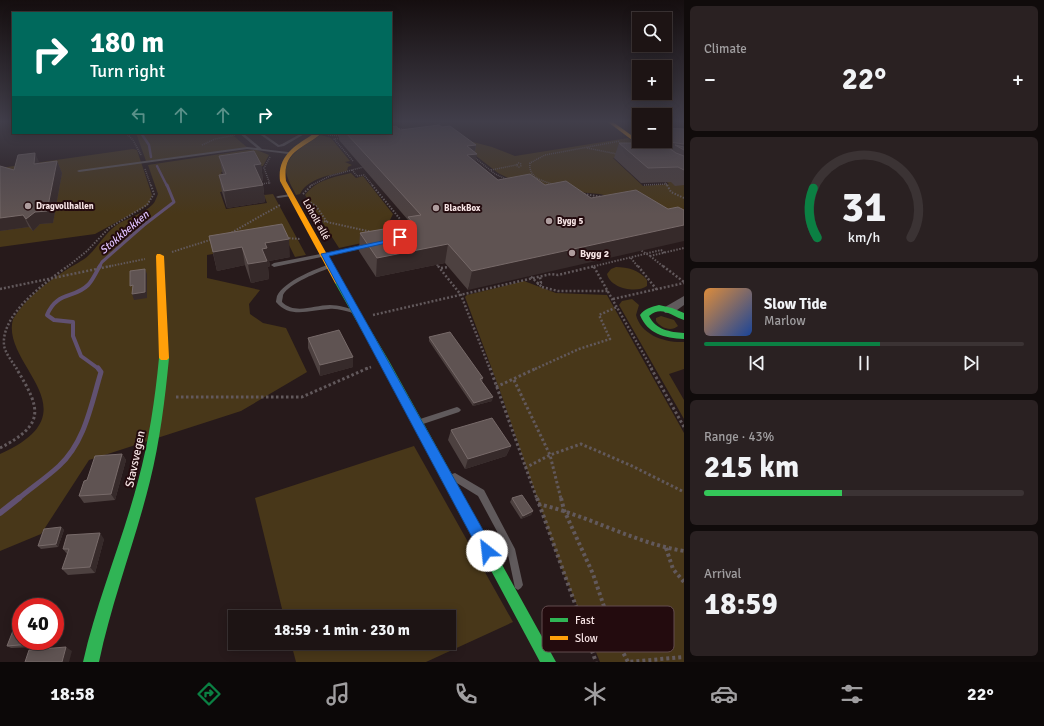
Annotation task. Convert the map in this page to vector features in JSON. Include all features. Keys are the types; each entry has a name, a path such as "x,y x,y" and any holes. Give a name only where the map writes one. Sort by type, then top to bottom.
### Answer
{"street":[{"path":"652,153 658,157 684,158"},
{"name":"Loholt allé","path":"288,154 284,160 281,171 284,182 384,361 542,651"},
{"name":"Stavsvegen","path":"91,662 98,627 144,482 160,397 164,358 160,256"},
{"path":"669,310 684,300"},
{"path":"684,317 669,310 651,309 644,315 648,324 661,333 673,336 684,336"},
{"name":"Loholt allé","path":"543,652 548,662"}],"lane":[{"path":"79,171 216,153"},
{"path":"281,153 288,154"},
{"path":"278,197 291,195"},
{"path":"274,265 372,245"},
{"path":"330,266 286,287 280,293 279,302 286,308 296,310 335,307 357,315"},
{"path":"417,423 457,410"},
{"path":"443,471 481,492 511,549 524,618"}],"path":[{"path":"140,153 143,163"},
{"path":"346,153 353,161"},
{"path":"483,171 516,165 521,166 522,164 530,163 545,155 557,153"},
{"path":"609,153 620,155"},
{"path":"473,156 490,170 507,180"},
{"path":"530,163 530,173 536,178 560,186"},
{"path":"258,166 264,168"},
{"path":"309,206 303,195 307,188 315,182 363,167"},
{"path":"352,170 357,176 364,175 400,219 397,230"},
{"path":"0,448 24,436 30,430 35,418 32,399 4,346 3,331 16,311 49,279 85,254 109,227 150,204 154,194 147,175"},
{"path":"663,180 668,184 671,192 684,198"},
{"path":"256,184 269,183"},
{"path":"644,185 668,184"},
{"path":"376,189 380,187"},
{"path":"582,194 604,197"},
{"path":"305,200 316,206 330,224"},
{"path":"232,236 226,235 282,204"},
{"path":"320,226 316,219 330,224 374,232"},
{"path":"280,237 304,239"},
{"path":"0,289 160,256 216,238"},
{"path":"637,247 684,283"},
{"path":"357,315 461,295 551,274 558,275 625,259 665,253 684,248"},
{"path":"649,255 661,250 665,253"},
{"path":"620,255 625,259"},
{"path":"431,256 461,295 473,322 575,606"},
{"path":"630,258 657,290"},
{"path":"594,266 684,427"},
{"path":"440,268 448,267"},
{"path":"527,273 537,284 542,287 558,291 609,291"},
{"path":"537,284 541,283 540,277"},
{"path":"613,299 684,283"},
{"path":"496,387 579,350 610,339 599,315 617,307"},
{"path":"160,397 302,397 384,361"},
{"path":"514,380 550,455 564,510 593,574 604,606"},
{"path":"525,468 550,455 581,444 630,465 684,492"},
{"path":"538,504 564,510 666,548 684,551"},
{"path":"666,548 673,569 684,582"},
{"path":"592,652 596,662"},
{"path":"623,652 628,662 684,658"}],"shaded area":[{"path":"106,153 138,153 152,195 148,205 95,234 0,247 0,168"},
{"path":"143,153 210,153 146,161"},
{"path":"228,153 264,153 269,155 263,166 221,172 226,187 233,190 220,192 226,209 267,203 264,195 273,194 306,255 295,257 287,241 207,255 207,278 260,290 249,304 250,314 263,323 286,328 307,372 241,411 89,460 41,534 0,551 0,454 28,438 41,421 43,405 38,388 19,353 13,336 13,319 24,305 44,286 87,257 114,227 149,208 155,202 158,194 148,165"},
{"path":"295,153 343,153 350,161 345,162 352,165 348,167 347,171 320,178 308,184 300,194 296,195 289,182 286,168 291,157"},
{"path":"472,153 507,153 515,156 535,153 648,153 652,156 613,158 643,186 669,184 654,171 684,178 684,213 599,194 567,191 512,180 498,173"},
{"path":"351,173 356,178 363,176 393,214 388,224 394,233 371,241 339,248 305,195 314,186 320,183"},
{"path":"616,267 629,268 637,271 647,280 647,286 637,289 630,289 613,283 607,274 611,269"},
{"path":"524,281 556,293 607,295 684,433 684,662 600,662 596,652 674,652 674,606 577,606 560,564 499,388 465,297 467,295"},
{"path":"632,299 639,305 636,315 643,328 648,333 669,341 684,342 684,369 669,374 684,400 684,419 619,305 622,301"},
{"path":"661,316 674,320 678,326 669,329 661,326 656,321 656,318"},
{"path":"414,446 513,622 456,648 456,610 282,610 255,498"},
{"path":"293,650 452,650 426,662 296,662"}],"building":[{"name":"Dragvollhallen","path":"35,153 34,164 57,161 47,211 35,212 26,219 23,215 0,218 0,166 14,170 18,155"},
{"path":"241,153 255,153 261,164 254,165 263,185 224,191 219,175 226,174 219,156"},
{"path":"364,153 476,153 477,154 467,155 498,180 530,174 545,185 566,181 591,198 636,190 668,209 678,207 684,210 684,225 472,271 448,244 377,258 360,233 414,224 408,217 421,215"},
{"path":"630,153 676,153 684,156 684,170 678,167 648,168"},
{"path":"282,224 289,239 265,243 267,248 262,249 267,261 248,264 242,247 213,252 209,236"},
{"path":"145,269 145,292 132,294 133,285 130,286 130,271"},
{"path":"339,330 353,357 320,365 308,338"},
{"path":"450,332 483,378 480,379 493,397 474,403 429,337"},
{"path":"492,418 511,446 468,459 451,430"},
{"path":"122,454 111,494 79,496 84,481 87,480 95,456"},
{"path":"522,495 533,511 523,516 512,498"},
{"path":"61,527 56,544 38,546 44,529"},
{"path":"100,533 90,567 62,569 69,549 63,549 67,535"},
{"path":"12,633 12,646 7,646"},
{"path":"64,647 66,647 62,662 25,662 29,650 64,650"}],"waterway":[{"path":"150,153 151,157"},
{"name":"Stokkbekken","path":"157,166 167,186"},
{"name":"Stokkbekken","path":"99,267 102,262 144,225 174,202 167,185"},
{"name":"Stokkbekken","path":"98,369 81,356 73,336 73,322 54,320 47,315 51,307 56,302 88,285 100,266"},
{"name":"Stokkbekken","path":"18,499 59,466 75,446 90,410 101,372 98,369"},
{"name":"Stokkbekken","path":"0,513 19,498"}],"traffic: fast":[{"path":"339,283 384,361 542,651"},
{"path":"684,317 664,308 654,309 644,315 650,325 660,332 684,336"},
{"path":"91,662 102,616 144,481 151,451 161,389 164,358"},
{"path":"543,652 548,662"}],"traffic: slow":[{"path":"291,153 283,165 283,181 339,283"},
{"path":"652,153 684,158"},
{"path":"160,256 164,358"}],"place":[{"name":"Dragvollhallen","path":"28,206"},
{"name":"BlackBox","path":"436,208"},
{"name":"Bygg 5","path":"549,221"},
{"name":"Bygg 2","path":"572,253"}],"route":[{"path":"400,237 400,239 325,254 355,312 384,361 487,551"}]}
